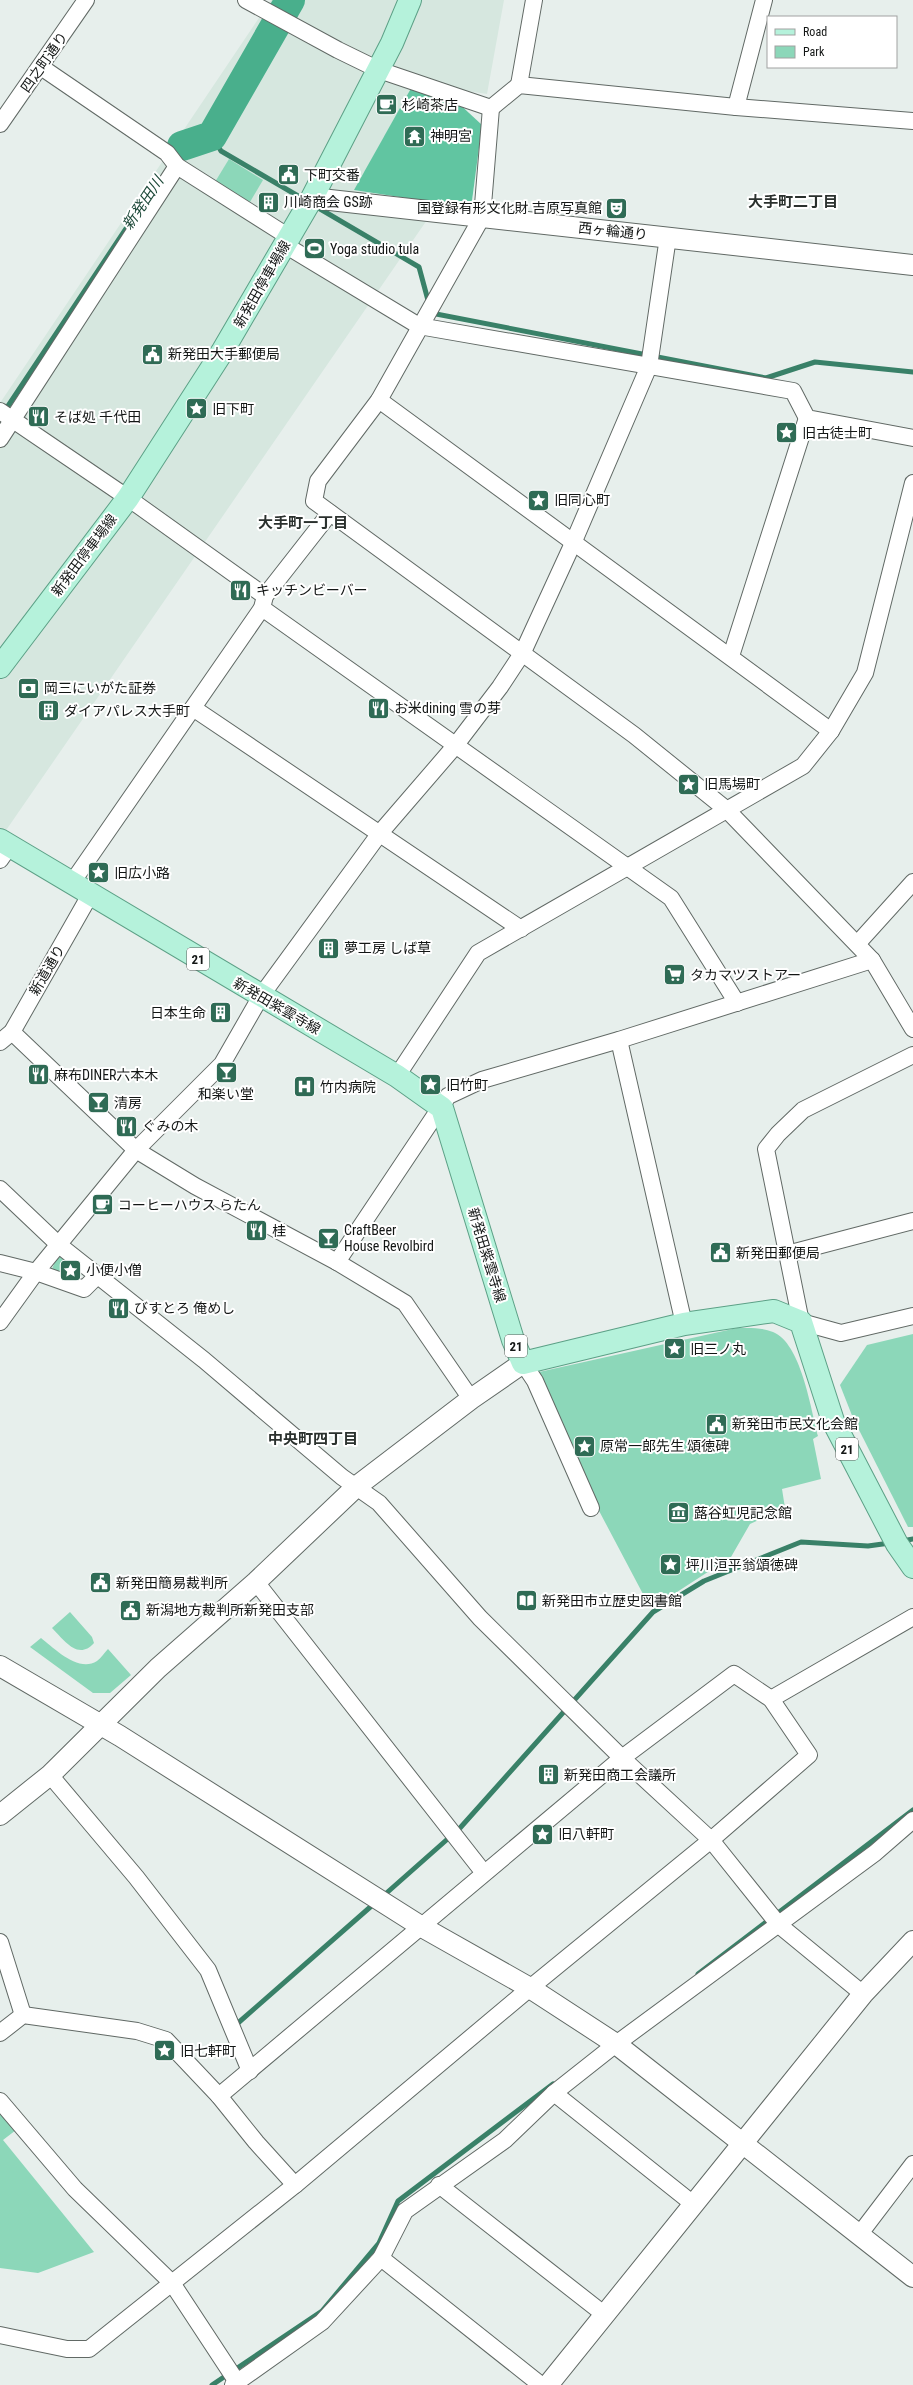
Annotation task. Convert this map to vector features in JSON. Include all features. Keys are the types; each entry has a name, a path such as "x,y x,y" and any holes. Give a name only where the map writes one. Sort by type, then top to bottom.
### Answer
{"main road":[{"name":"新発田停車場線","path":"0,667 128,498 222,352 312,198 380,70 408,9 410,0"},
{"name":"新発田紫雲寺線","path":"3,849 80,889 397,1076 442,1108 513,1340 523,1363"},
{"name":"21","path":"523,1363 684,1324 774,1311 801,1322 833,1421 897,1544 913,1567"}],"street":[{"name":"四之町通り","path":"0,124 41,67 86,0"},
{"path":"246,0 338,50 380,70 491,108"},
{"path":"534,0 519,85 491,108 482,217 378,400 318,482 314,501 523,652 634,735 727,810 858,943 872,960 913,1029"},
{"path":"736,108 764,0"},
{"path":"41,67 167,153 177,166 287,241 419,326 793,391 807,418 731,656"},
{"path":"519,85 736,108 913,121"},
{"path":"0,439 14,420 177,166"},
{"name":"西ヶ輪通り","path":"312,198 913,264"},
{"path":"0,1322 36,1272 136,1150 222,1064 261,996 380,833 455,746 500,687 523,652 574,541 649,366 668,237"},
{"path":"378,400 574,541 831,731"},
{"path":"0,411 128,498 455,746 671,898 737,1003"},
{"path":"807,418 913,438"},
{"path":"397,1076 478,953 803,766 831,731 865,673 909,514 913,483"},
{"name":"新道通り","path":"0,1042 12,1032 80,889 193,708 264,602 330,513"},
{"path":"193,708 521,929"},
{"path":"858,943 913,882"},
{"path":"337,1262 442,1108 448,1096 482,1080 619,1040 872,960"},
{"path":"12,1032 136,1150 195,1186 337,1262 405,1303 471,1399"},
{"path":"619,1040 684,1324"},
{"path":"913,1055 803,1110 778,1134 766,1150 801,1322 841,1333 913,1316"},
{"path":"0,1189 59,1245 204,1360 342,1477 357,1486 379,1503 480,1618 622,1758 711,1840 780,1925 863,1994"},
{"path":"787,1254 913,1221"},
{"path":"0,1263 36,1272 84,1289 98,1276"},
{"path":"0,1815 50,1775 158,1668 256,1582 357,1486 471,1399 523,1363 535,1381 591,1508"},
{"path":"256,1582 484,1873"},
{"path":"771,1699 913,1617"},
{"path":"0,1666 100,1725 422,1927 530,1988 616,2044 913,2277"},
{"path":"0,2335 67,2349 89,2349 295,2185 530,1988 711,1840 809,1755 771,1699 734,1674 622,1758 219,2096"},
{"path":"50,1775 136,1878 208,1970 250,2071"},
{"path":"0,2101 75,2189 172,2283 208,2335 237,2384 322,2322 381,2258 405,2211 439,2185 505,2140 554,2093 616,2044 780,1925 875,1853 913,1820"},
{"path":"548,2385 605,2315 692,2203 787,2090 863,1994 913,1941"},
{"path":"0,1942 23,2015"},
{"path":"0,2033 23,2015 137,2031 166,2040 219,2096 256,2142 295,2185"},
{"path":"554,2093 692,2203"},
{"path":"859,2235 913,2164"},
{"path":"439,2185 605,2315"},
{"path":"381,2258 541,2385"}],"shaded area":[{"path":"271,0 504,0 487,94 414,83 355,190 438,204 0,839 0,403"}],"green space":[{"path":"414,83 455,100 482,125 471,208 354,190"},
{"path":"229,159 263,180 250,202 215,182"},
{"path":"59,1252 82,1275 72,1279 52,1269"},
{"path":"737,1328 768,1330 783,1339 791,1349 798,1363 808,1394 818,1436 813,1439 821,1479 782,1489 785,1508 750,1524 731,1557 660,1603 643,1594 597,1507 539,1372"},
{"path":"913,1334 913,1527 908,1527 853,1418 840,1385 867,1345"},
{"path":"70,1612 92,1637 94,1643 88,1648 82,1650 72,1647 66,1643 52,1628"},
{"path":"41,1638 59,1653 74,1662 82,1664 90,1664 97,1661 108,1649 131,1675 110,1693 93,1693 30,1647"},
{"path":"0,2113 16,2130 3,2140 94,2252 38,2273 0,2268"}],"waterway":[{"name":"新発田川","path":"182,146 212,136 290,0"},
{"path":"212,136 221,151 305,200"},
{"name":"新発田川","path":"174,158 182,146"},
{"name":"新発田川","path":"4,412 151,191"},
{"path":"315,206 419,267 429,304"},
{"path":"431,313 766,378 815,362 913,372"},
{"path":"902,1541 913,1539"},
{"path":"382,1897 460,1828 653,1612 704,1581 801,1542 868,1546 890,1543"},
{"path":"698,1974 913,1810"},
{"path":"238,2023 376,1902"},
{"path":"212,2385 322,2311 379,2243 398,2201 553,2084"}],"place":[{"name":"杉崎茶店","path":"387,105"},
{"name":"神明宮","path":"415,136"},
{"name":"下町交番","path":"288,175"},
{"name":"川崎商会 GS跡","path":"269,202"},
{"name":"国登録有形文化財 吉原写真館","path":"617,208"},
{"name":"Yoga studio tula","path":"315,249"},
{"name":"新発田大手郵便局","path":"152,354"},
{"name":"旧下町","path":"196,409"},
{"name":"そば処 千代田","path":"39,417"},
{"name":"旧古徒士町","path":"787,433"},
{"name":"旧同心町","path":"539,500"},
{"name":"キッチンビーバー","path":"241,590"},
{"name":"岡三にいがた証券","path":"28,688"},
{"name":"お米dining 雪の芽","path":"378,708"},
{"name":"ダイアパレス大手町","path":"48,711"},
{"name":"旧馬場町","path":"688,784"},
{"name":"旧広小路","path":"99,873"},
{"name":"夢工房 しば草","path":"329,948"},
{"name":"タカマツストアー","path":"674,975"},
{"name":"日本生命","path":"221,1013"},
{"name":"和楽い堂","path":"226,1072"},
{"name":"麻布DINER六本木","path":"38,1075"},
{"name":"旧竹町","path":"430,1085"},
{"name":"竹内病院","path":"304,1087"},
{"name":"清房","path":"99,1103"},
{"name":"ぐみの木","path":"126,1126"},
{"name":"コーヒーハウス らたん","path":"102,1205"},
{"name":"桂","path":"256,1231"},
{"name":"CraftBeer House Revolbird","path":"329,1238"},
{"name":"新発田郵便局","path":"721,1253"},
{"name":"小便小僧","path":"70,1270"},
{"name":"びすとろ 俺めし","path":"118,1308"},
{"name":"旧三ノ丸","path":"675,1349"},
{"name":"新発田市民文化会館","path":"716,1424"},
{"name":"原常一郎先生 頌徳碑","path":"585,1446"},
{"name":"蕗谷虹児記念館","path":"679,1513"},
{"name":"坪川洹平翁頌徳碑","path":"671,1565"},
{"name":"新発田簡易裁判所","path":"101,1583"},
{"name":"新発田市立歴史図書館","path":"527,1601"},
{"name":"新潟地方裁判所新発田支部","path":"130,1610"},
{"name":"新発田商工会議所","path":"548,1775"},
{"name":"旧八軒町","path":"542,1834"},
{"name":"旧七軒町","path":"164,2051"}],"district":[{"name":"大手町二丁目","path":"793,202"},
{"name":"大手町一丁目","path":"303,523"},
{"name":"中央町四丁目","path":"313,1439"}]}
